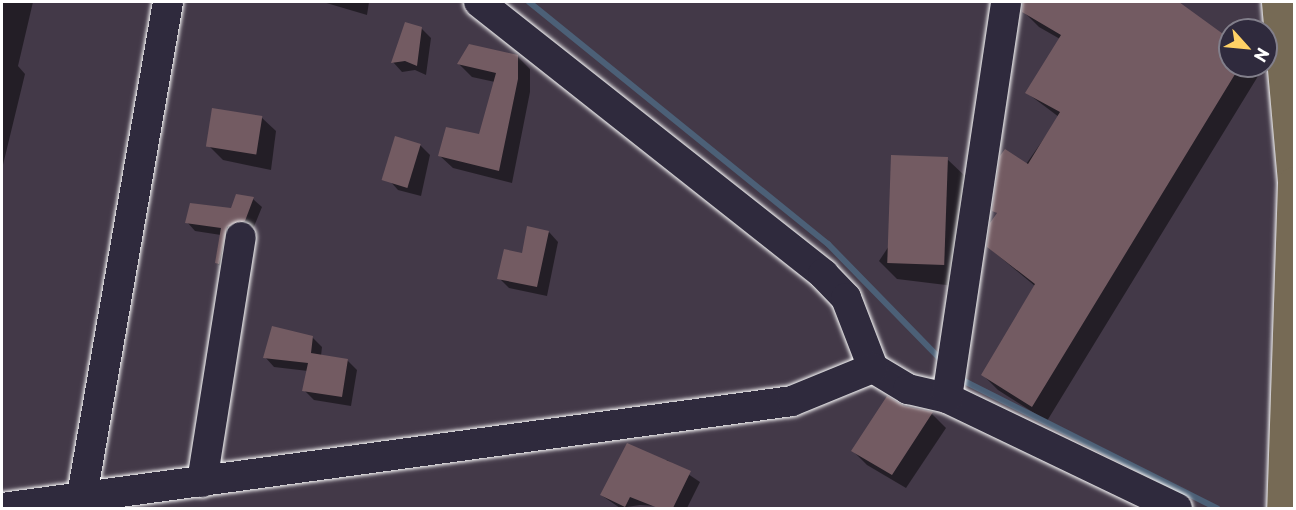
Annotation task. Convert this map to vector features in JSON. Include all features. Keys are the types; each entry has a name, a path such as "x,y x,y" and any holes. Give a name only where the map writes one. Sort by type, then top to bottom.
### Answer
{"highway":[{"path":"1278,2 1294,183 1283,508"}],"street":[{"path":"82,496 168,2"},
{"path":"479,2 823,274 846,298 873,369 908,388 947,398 1177,508"},
{"path":"947,398 1006,2"},
{"path":"1269,508 1283,321 1278,48 1271,2"},
{"path":"202,482 241,237"},
{"path":"2,508 792,400 873,369"}],"building":[{"path":"1023,2 1179,2 1218,30 1218,78 1233,78 1032,407 981,375 1035,284 987,247 990,223 997,213 992,211 1000,156 1005,149 1028,164 1060,112 1025,93 1061,35 1022,12"},
{"path":"405,22 422,27 417,66 405,61 391,63"},
{"path":"469,44 518,55 518,79 499,171 438,156 446,127 479,134 496,73 457,64"},
{"path":"212,108 262,116 256,154 206,147"},
{"path":"395,136 421,144 407,188 382,180"},
{"path":"891,155 948,157 944,265 887,263"},
{"path":"236,194 254,197 245,221 227,227 219,264 215,263 221,228 185,223 190,203 231,208"},
{"path":"527,226 549,231 537,287 497,279 504,249 522,253"},
{"path":"272,326 313,336 311,353 348,359 342,397 302,391 308,363 263,358"},
{"path":"887,396 904,406 933,412 892,475 851,451"},
{"path":"627,443 691,471 673,508 658,508 630,497 625,507 600,495"}],"waterway":[{"path":"529,2 828,244 942,361"},
{"path":"960,379 1217,508"}]}
